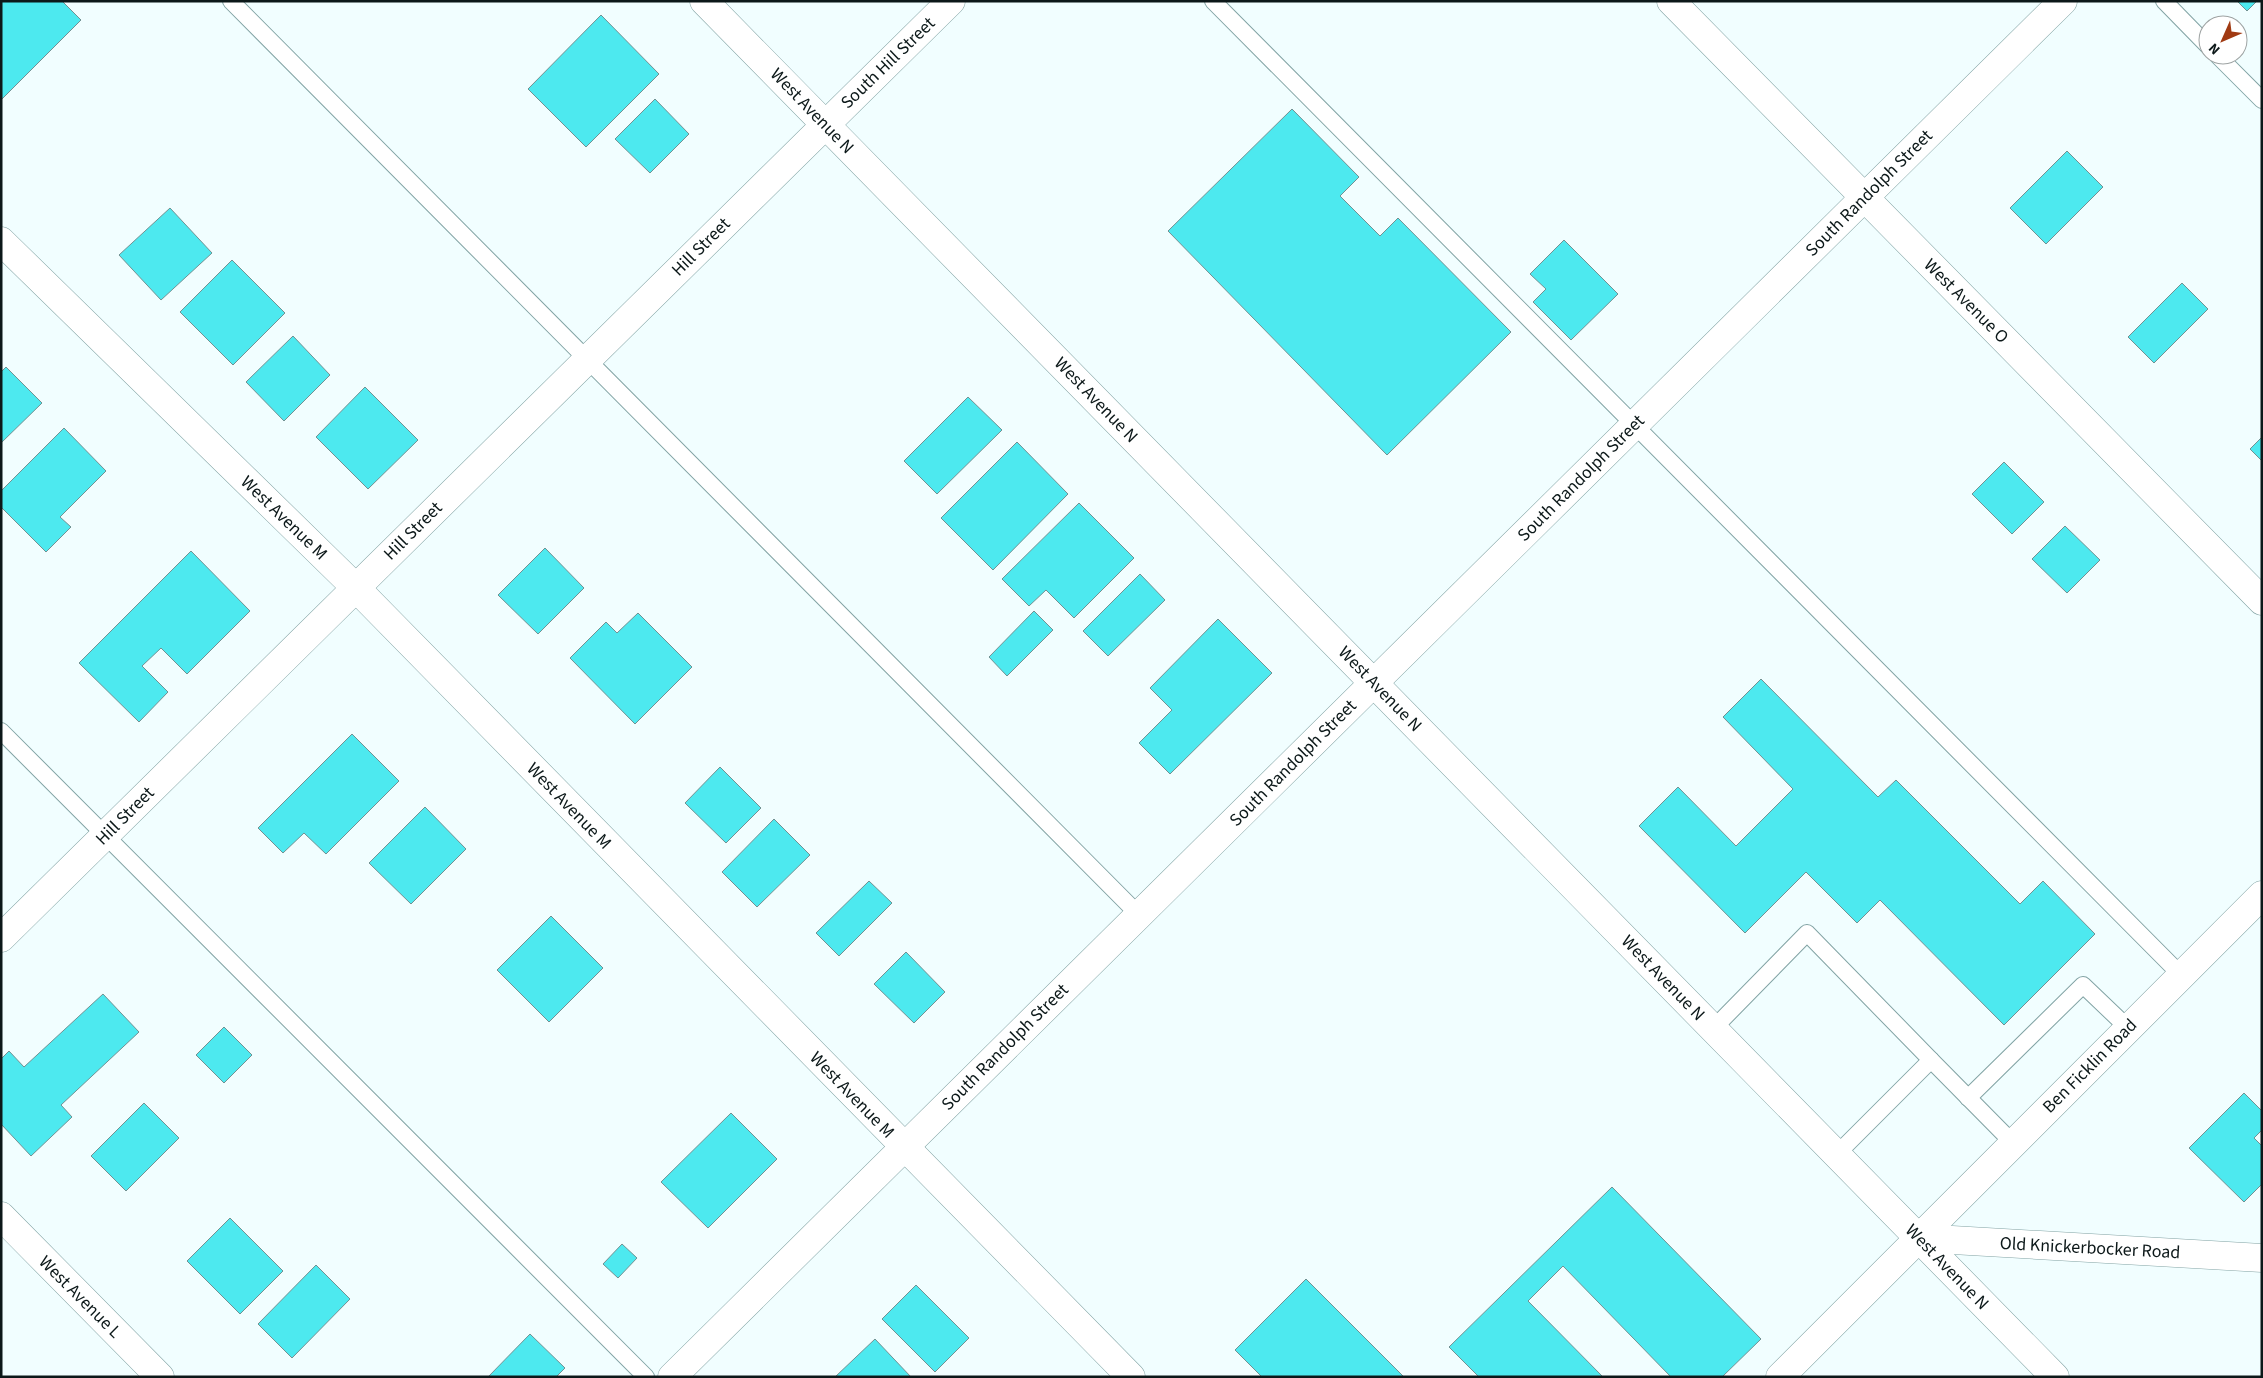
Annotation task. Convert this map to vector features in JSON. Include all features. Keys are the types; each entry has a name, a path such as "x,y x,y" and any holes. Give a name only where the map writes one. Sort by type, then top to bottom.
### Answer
{"street":[{"name":"West Avenue N","path":"704,1 2055,1377"},
{"name":"South Hill Street","path":"825,124 951,1"},
{"name":"West Avenue O","path":"1671,1 2262,601"},
{"name":"South Randolph Street","path":"672,1377 2063,1"},
{"name":"Hill Street","path":"1,938 825,124"},
{"name":"West Avenue M","path":"1,241 356,588 1131,1377"},
{"name":"Ben Ficklin Road","path":"1780,1377 2262,895"},
{"name":"West Avenue L","path":"1,1216 160,1377"},
{"name":"Old Knickerbocker Road","path":"1918,1238 2262,1258"}],"lane":[{"path":"231,1 1139,915"},
{"path":"1214,1 2181,976"},
{"path":"2164,1 2198,36"},
{"path":"2227,65 2262,100"},
{"path":"1,731 646,1377"},
{"path":"1713,1029 1807,933 2013,1143"},
{"path":"1968,1098 2082,985 2128,1028"},
{"path":"1836,1155 1931,1060"}],"building":[{"path":"1,1 62,1 81,20 1,100"},
{"path":"2237,1 2257,1 2247,11"},
{"path":"601,15 659,74 586,147 528,89"},
{"path":"655,99 689,134 650,173 615,139"},
{"path":"1292,109 1359,177 1340,196 1380,236 1398,218 1511,332 1387,455 1168,231"},
{"path":"2067,151 2103,187 2046,244 2010,208"},
{"path":"170,208 212,253 161,300 119,255"},
{"path":"1564,240 1618,294 1571,340 1533,302 1546,289 1530,274"},
{"path":"232,260 285,313 233,365 180,312"},
{"path":"2182,283 2208,309 2154,363 2128,337"},
{"path":"293,336 330,375 284,421 246,382"},
{"path":"6,367 42,403 1,443 1,372"},
{"path":"365,387 418,440 368,489 316,437"},
{"path":"968,397 1002,430 937,494 904,461"},
{"path":"64,428 106,471 60,517 71,527 46,552 1,507 1,491"},
{"path":"2262,437 2262,461 2250,449"},
{"path":"1017,442 1068,494 993,570 941,518"},
{"path":"2004,462 2044,502 2012,534 1972,494"},
{"path":"1079,503 1134,558 1074,618 1046,590 1029,606 1002,579"},
{"path":"2065,526 2100,560 2067,593 2032,559"},
{"path":"545,548 584,588 538,634 498,595"},
{"path":"191,551 250,611 187,674 161,648 142,666 168,692 139,722 79,663"},
{"path":"1140,574 1165,600 1108,656 1083,631"},
{"path":"1034,611 1053,630 1007,676 989,657"},
{"path":"638,613 692,667 635,724 570,658 606,622 617,633"},
{"path":"1218,619 1272,673 1170,774 1139,743 1172,710 1150,688"},
{"path":"1761,679 1878,797 1896,780 2020,904 2043,881 2095,934 2004,1025 1880,900 1857,923 1806,872 1745,933 1639,826 1678,787 1736,846 1793,789 1723,717"},
{"path":"352,734 399,781 326,854 304,833 283,853 258,828"},
{"path":"720,767 761,808 726,843 685,803"},
{"path":"425,807 466,849 411,904 369,863"},
{"path":"774,819 810,855 757,907 722,872"},
{"path":"869,881 892,903 839,956 816,933"},
{"path":"551,916 603,968 549,1022 497,970"},
{"path":"906,952 945,992 914,1023 874,984"},
{"path":"103,994 139,1032 61,1105 72,1117 31,1156 1,1124 1,1059 9,1051 24,1067"},
{"path":"224,1027 252,1055 224,1083 196,1055"},
{"path":"2244,1093 2262,1111 2262,1130 2254,1138 2262,1146 2262,1184 2244,1202 2189,1148"},
{"path":"144,1103 179,1138 126,1191 91,1156"},
{"path":"731,1113 777,1159 708,1228 661,1182"},
{"path":"1612,1187 1761,1339 1722,1377 1671,1377 1563,1266 1528,1301 1603,1377 1479,1377 1449,1347"},
{"path":"230,1218 283,1271 240,1314 187,1261"},
{"path":"622,1244 637,1258 618,1278 603,1264"},
{"path":"316,1265 350,1299 292,1358 258,1324"},
{"path":"1306,1279 1404,1377 1262,1377 1235,1350"},
{"path":"916,1285 969,1338 935,1372 882,1319"},
{"path":"530,1334 565,1368 556,1377 488,1377"},
{"path":"875,1339 911,1377 835,1377"}]}
